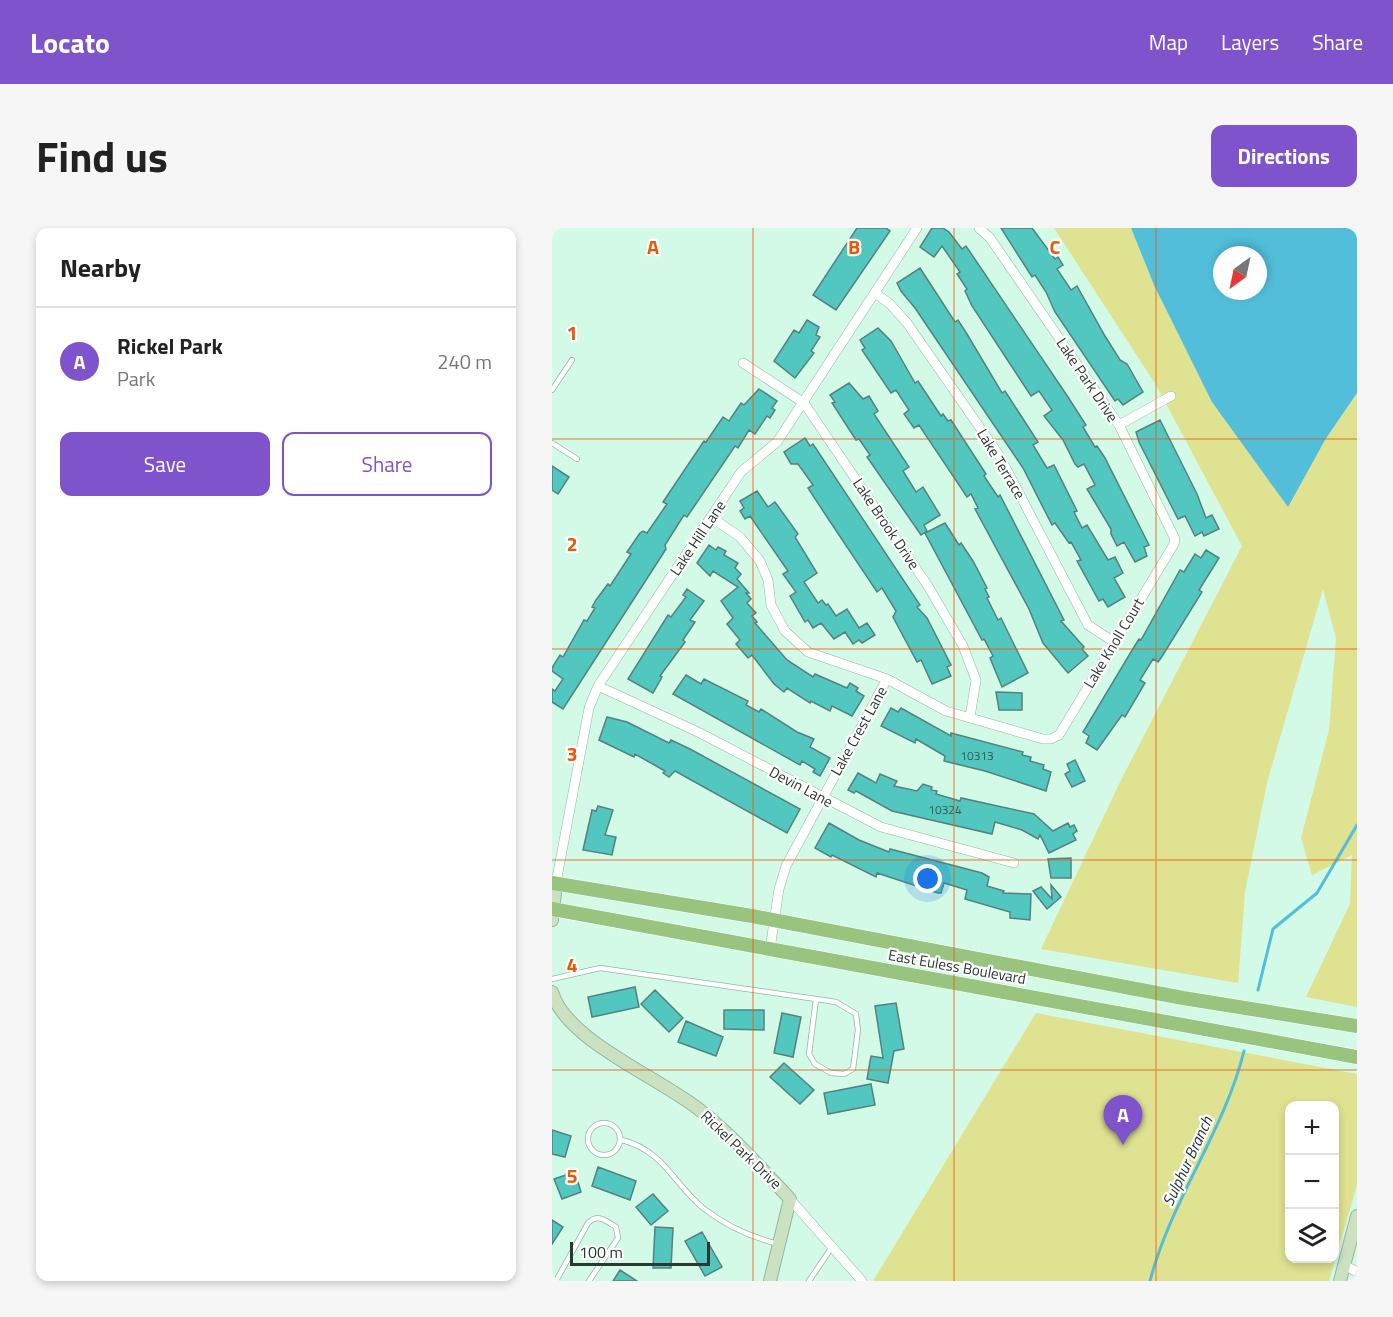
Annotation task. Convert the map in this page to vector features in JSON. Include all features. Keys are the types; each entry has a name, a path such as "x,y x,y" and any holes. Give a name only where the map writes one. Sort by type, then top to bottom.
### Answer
{"main road":[{"name":"East Euless Boulevard","path":"554,883 774,920 1183,998 1357,1026"},
{"name":"East Euless Boulevard","path":"552,913 770,949 1357,1057"}],"street":[{"name":"Lake Hill Lane","path":"554,883 589,708 598,686 741,472 777,442 917,228"},
{"name":"Lake Park Drive","path":"979,228 990,238 1119,426 1174,539 1174,544"},
{"name":"Lake Terrace","path":"875,293 890,304 907,323 999,455 1088,625 1114,642"},
{"name":"Lake Brook Drive","path":"743,363 804,403 928,586 963,646 976,680 970,717"},
{"path":"1119,426 1171,396"},
{"path":"711,517 740,537 760,561 768,580 771,604 785,631 808,652 887,679 946,711 970,717"},
{"name":"Lake Knoll Court","path":"970,717 1051,739 1059,735 1174,544"},
{"name":"Lake Crest Lane","path":"770,949 786,866 887,679"},
{"name":"Devin Lane","path":"598,686 698,732 822,798 881,826 1014,863"},
{"path":"552,913 554,883"},
{"name":"Rickel Park Drive","path":"552,992 555,1005 582,1034 699,1109 735,1140 862,1281"},
{"path":"770,1281 790,1199"},
{"path":"1340,1281 1352,1269 1357,1216"}],"lane":[{"path":"552,390 572,360"},
{"path":"552,443 577,459"},
{"path":"552,979 600,968 816,999 836,1002 856,1014 858,1030 853,1069 844,1074 831,1073 815,1064 809,1054 816,999"},
{"path":"606,1122 618,1131 622,1140 614,1153 603,1155 593,1150 589,1140 595,1126 606,1122"},
{"path":"622,1140 634,1143 666,1164 682,1187 704,1209 755,1239 779,1244"},
{"path":"556,1281 588,1222 593,1218 602,1218 616,1227 618,1238 589,1281"},
{"path":"809,1281 832,1247"}],"green space":[{"path":"1054,228 1131,228 1154,285 1287,506 1325,440 1357,393 1357,1007 1306,997 1350,904 1352,855 1312,875 1301,838 1329,730 1336,638 1323,589 1267,783 1245,892 1238,983 1041,949 1121,780 1242,546 1156,385"},
{"path":"1036,1013 1357,1074 1357,1185 1339,1247 1339,1101 1285,1101 1285,1263 1334,1263 1329,1281 873,1281"}],"water":[{"path":"1131,228 1357,228 1357,393 1325,440 1288,507 1212,402 1154,285"}],"building":[{"path":"857,228 886,228 890,231 836,310 813,295"},
{"path":"932,228 943,228 962,249 966,246 1068,397 1086,425 1083,427 1095,447 1097,446 1105,458 1149,545 1144,547 1147,556 1135,562 1124,542 1117,546 1111,529 1087,489 1095,485 1084,464 1078,467 1075,464 1063,440 1044,416 1052,410 1039,391 1031,396 972,306 965,291 967,289 957,274 960,272 942,246 934,257 920,247"},
{"path":"1001,228 1032,228 1055,259 1058,257 1063,265 1057,269 1071,290 1077,286 1105,336 1120,360 1127,364 1143,392 1123,405 1118,399 1115,401 1055,312 1035,275 1032,277"},
{"path":"920,268 955,322 958,320 1002,393 1005,391 1038,442 1033,445 1047,468 1054,465 1077,511 1074,512 1082,528 1087,525 1108,560 1115,557 1123,573 1114,578 1125,597 1108,607 1103,599 1099,601 1077,561 1081,560 1071,542 1069,543 1055,523 1052,525 1023,468 915,308 901,291 897,283"},
{"path":"807,320 819,327 816,335 820,337 811,351 814,353 795,378 774,361 794,330 799,333"},
{"path":"878,328 891,341 915,383 918,381 941,416 943,414 948,421 951,420 986,474 984,476 998,497 1000,495 1064,620 1061,621 1084,647 1082,649 1088,656 1068,673 1043,643 1029,609 975,509 978,508 971,494 967,497 919,425 914,428 904,414 909,410 896,390 891,393 862,350 865,348 860,340"},
{"path":"849,383 863,399 869,396 878,411 874,414 909,467 903,471 916,492 923,487 940,515 924,525 927,531 921,535 867,457 870,455 859,439 856,440 832,403 835,402 830,395"},
{"path":"759,389 777,401 772,408 775,410 770,418 767,416 755,434 749,430 738,448 735,446 687,517 684,515 665,545 666,549 563,709 552,702 552,689 555,691 563,679 552,671 552,668 560,655 563,657 584,620 587,621 595,608 592,607 596,600 608,584 610,586 631,554 627,552 640,533 643,531 647,533 667,504 663,502 723,417 729,421 741,403 744,405"},
{"path":"1160,420 1197,494 1206,518 1212,515 1219,529 1204,536 1202,532 1195,536 1185,516 1178,519 1139,442 1136,432"},
{"path":"805,438 810,446 813,444 920,605 917,607 927,618 951,665 947,667 951,676 932,684 921,660 917,662 893,617 896,611 882,588 877,592 808,488 813,485 798,464 791,464 784,452"},
{"path":"552,466 569,477 558,494 552,490"},
{"path":"757,491 768,507 775,502 798,534 795,537 817,573 804,582 818,603 822,600 826,605 828,604 836,616 847,609 859,628 867,623 875,635 862,643 859,640 853,644 845,632 834,639 821,623 813,628 808,620 805,622 790,596 796,592 783,574 788,571 750,516 745,519 740,511 744,508 740,501"},
{"path":"945,523 973,561 987,588 985,589 989,597 987,598 998,620 1001,618 1028,673 1002,687 990,658 993,656 984,639 982,640 925,533"},
{"path":"709,545 716,550 718,547 726,551 724,555 738,563 735,568 741,574 737,579 749,593 746,593 751,599 747,603 756,613 752,616 757,622 755,623 787,660 813,677 815,674 847,688 850,683 858,688 856,691 864,696 852,716 832,706 830,711 811,701 810,703 787,688 784,692 774,684 752,655 748,658 736,644 740,640 727,624 733,618 721,601 738,587 713,571 710,576 697,563"},
{"path":"1206,550 1219,558 1199,590 1202,592 1161,658 1158,662 1153,659 1140,680 1145,683 1125,717 1122,715 1097,750 1086,743 1089,736 1083,732 1139,639 1141,640 1180,570 1184,572 1195,554 1201,558"},
{"path":"687,589 704,601 690,620 695,622 683,640 685,642 660,676 662,677 653,693 628,679 668,615 671,617 686,597 683,595"},
{"path":"686,675 701,684 704,679 748,701 746,705 759,712 761,709 797,732 814,739 810,747 830,758 820,776 813,772 815,769 802,761 800,765 673,694"},
{"path":"996,692 1022,693 1022,710 999,710"},
{"path":"891,708 898,712 901,708 951,736 951,733 1023,752 1022,755 1031,757 1030,761 1044,765 1043,769 1051,772 1046,791 985,771 944,761 945,756 916,739 915,743 881,726"},
{"path":"607,717 627,722 669,743 671,740 690,749 800,809 787,833 675,771 669,777 663,773 665,771 635,754 634,757 599,740"},
{"path":"1075,760 1085,781 1072,787 1065,774 1070,771 1067,764"},
{"path":"858,773 876,783 880,774 897,781 894,786 917,791 923,784 932,787 931,790 937,791 936,794 960,801 961,798 1034,814 1053,831 1068,823 1070,827 1074,825 1077,831 1073,834 1076,840 1049,853 1040,835 1038,839 1022,830 995,822 992,834 892,811 856,791 854,793 848,790"},
{"path":"598,806 613,810 605,835 616,837 612,855 583,850 592,810 596,811"},
{"path":"829,823 859,840 889,852 890,849 982,873 989,877 987,886 1004,891 1003,893 1031,894 1030,920 1010,918 1010,912 965,899 967,890 944,883 941,893 938,893 877,873 876,877 832,855 831,857 815,848"},
{"path":"1071,858 1071,878 1051,878 1048,859"},
{"path":"1051,885 1061,897 1047,909 1033,891 1041,887 1052,899"},
{"path":"635,987 639,1007 592,1017 588,997"},
{"path":"655,990 683,1018 669,1032 641,1004"},
{"path":"896,1003 904,1049 894,1051 888,1083 867,1079 871,1056 883,1058 875,1006"},
{"path":"724,1010 764,1010 764,1030 724,1029"},
{"path":"782,1013 801,1017 793,1057 774,1053"},
{"path":"686,1021 723,1037 716,1056 678,1042"},
{"path":"784,1063 814,1090 800,1104 770,1077"},
{"path":"871,1084 875,1105 828,1114 824,1093"},
{"path":"552,1130 571,1136 565,1157 552,1154"},
{"path":"598,1167 636,1181 630,1200 592,1186"},
{"path":"575,1172 581,1192 562,1199 554,1179"},
{"path":"653,1194 668,1211 651,1225 636,1207"},
{"path":"552,1220 563,1227 552,1244"},
{"path":"655,1227 673,1228 671,1268 653,1268"},
{"path":"702,1232 722,1267 705,1276 685,1241"},
{"path":"620,1270 637,1281 613,1281"}],"waterway":[{"name":"Sulphur Branch","path":"1258,990 1273,929 1317,893 1357,825"},
{"name":"Sulphur Branch","path":"1150,1281 1171,1222 1224,1110 1244,1051"}],"place":[{"name":"Rickel Park","path":"1123,1145"}]}
